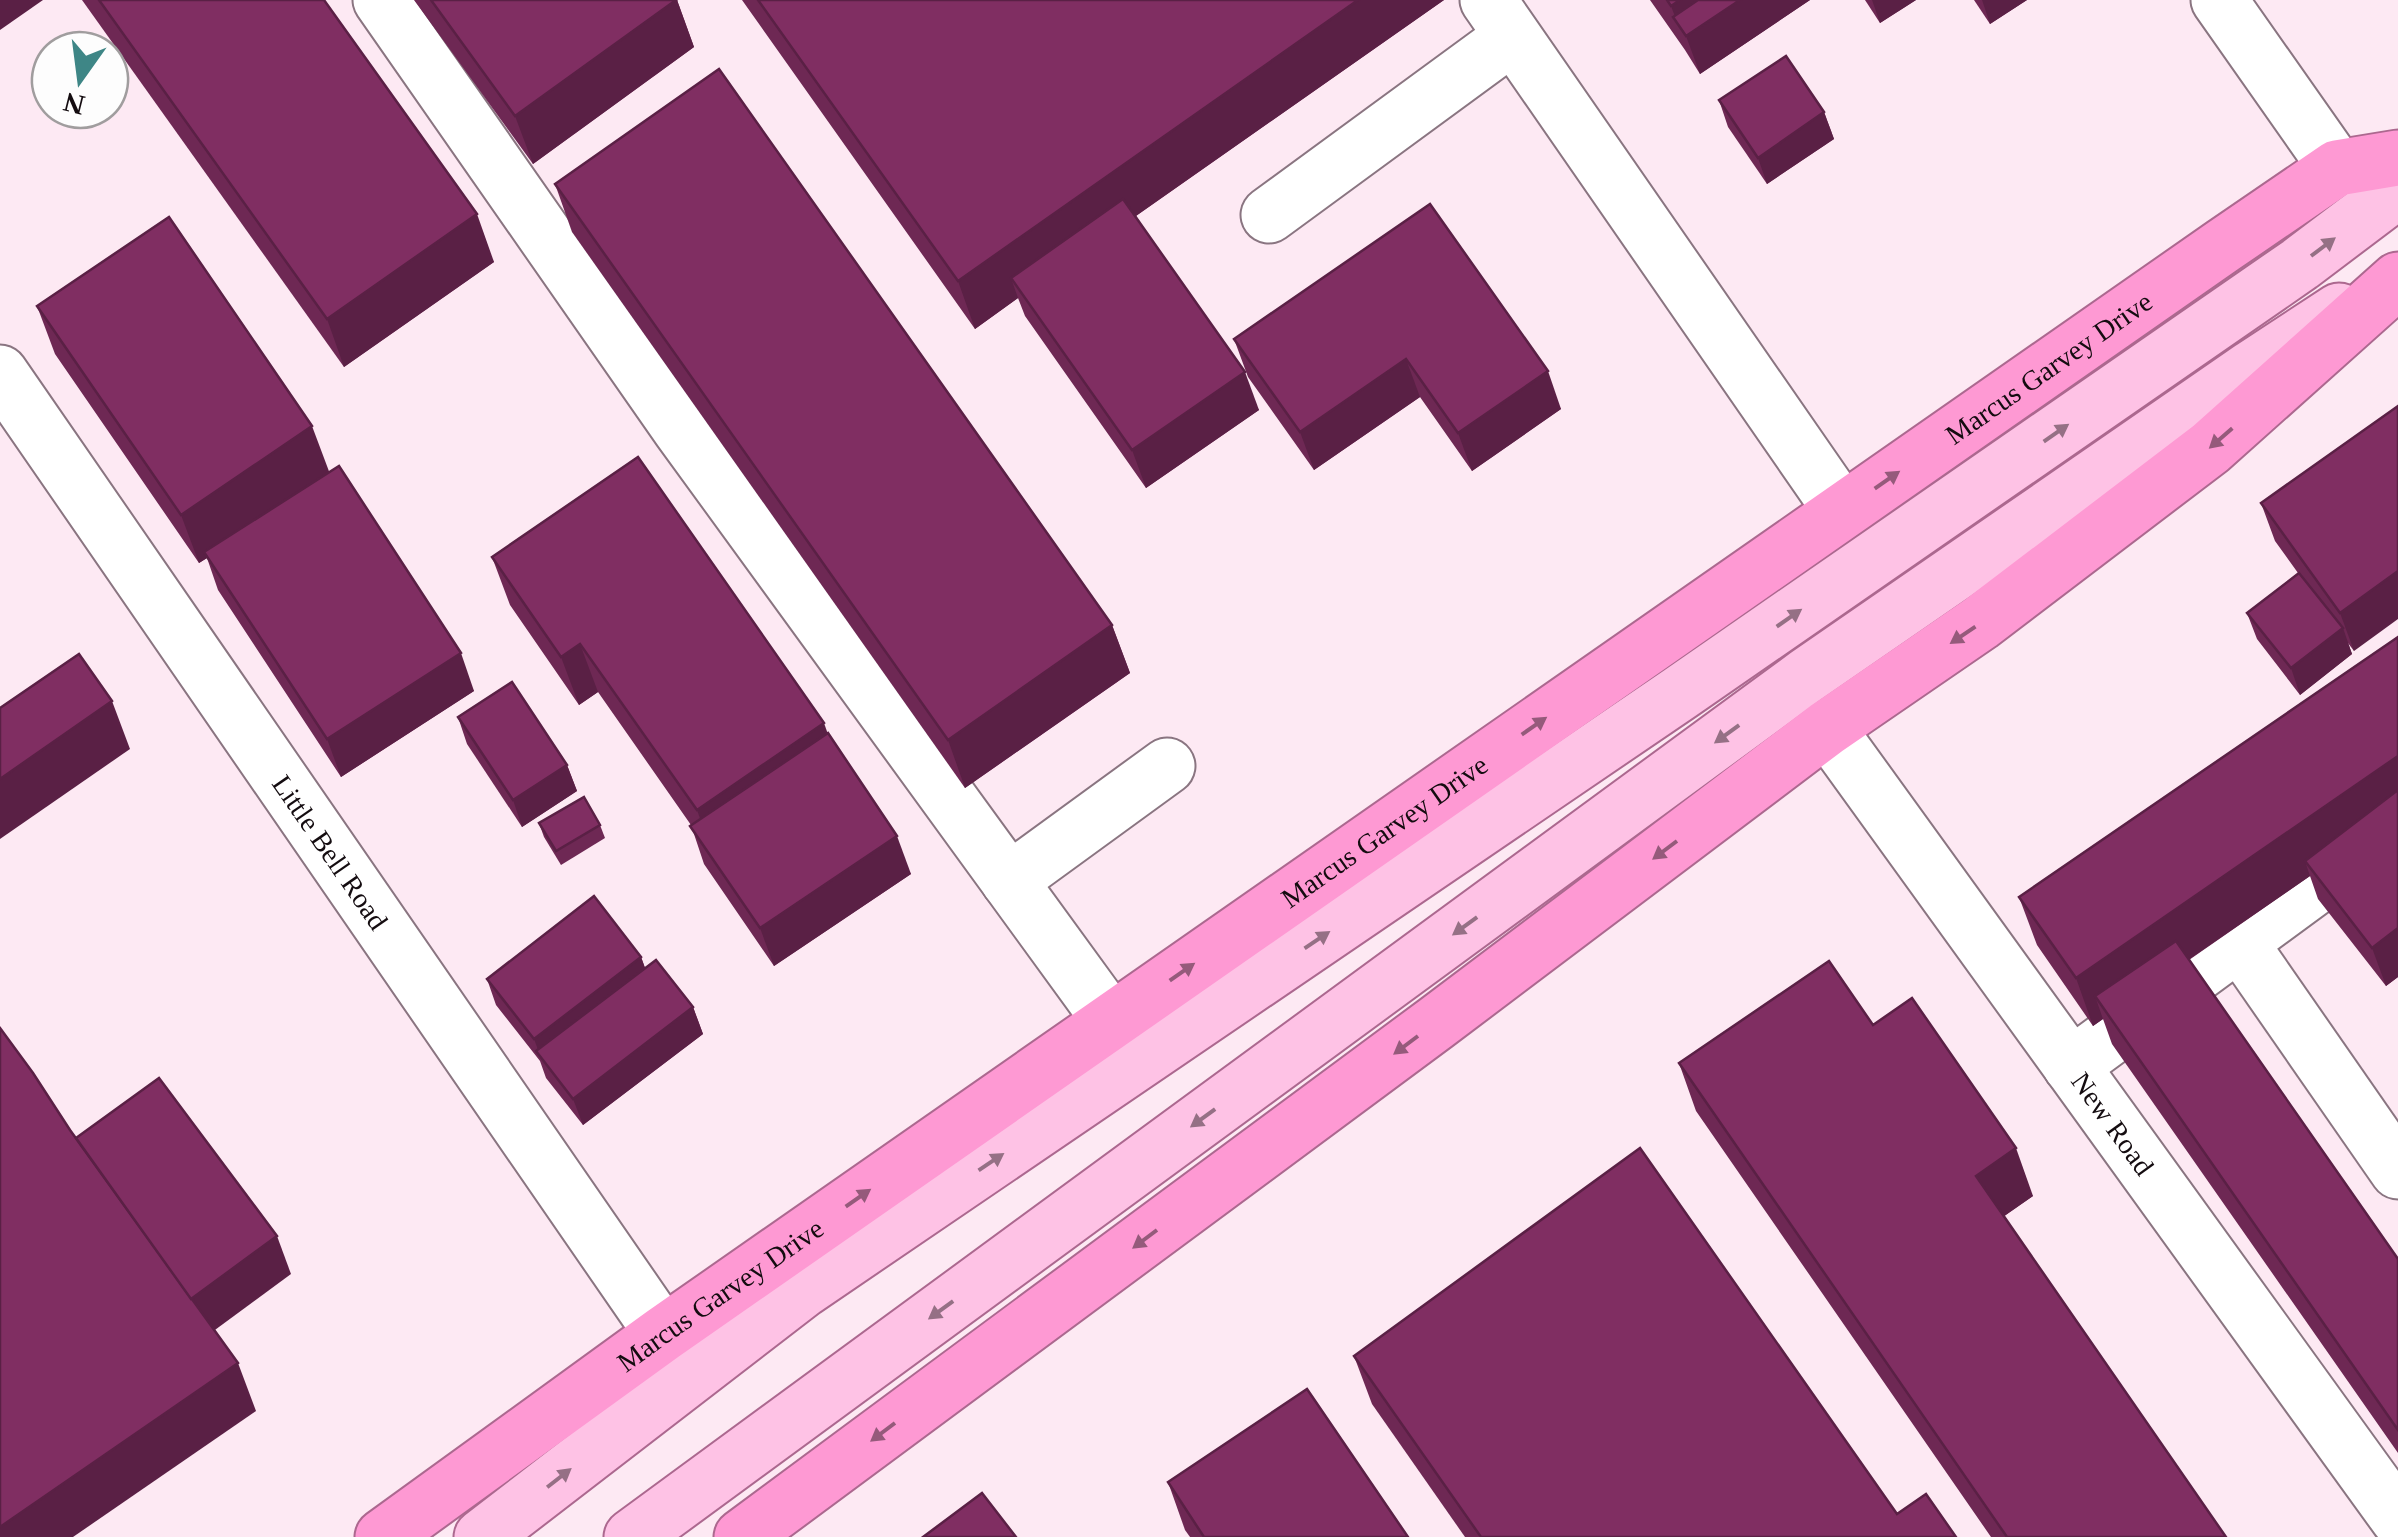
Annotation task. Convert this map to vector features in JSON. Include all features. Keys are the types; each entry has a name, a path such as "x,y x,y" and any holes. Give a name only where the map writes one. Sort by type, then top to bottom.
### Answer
{"highway":[{"name":"Marcus Garvey Drive","path":"383,1537 663,1334 2337,168 2398,158"},
{"path":"742,1537 1827,728 1980,623 2210,448 2398,276"}],"main road":[{"name":"Marcus Garvey Drive","path":"482,1537 804,1290 1680,693 2300,264 2398,190"},
{"path":"632,1537 1806,676 2252,368 2398,276"}],"street":[{"path":"382,0 682,430 1111,1021"},
{"path":"2218,0 2337,168"},
{"path":"1269,216 1500,18 1842,511"},
{"name":"Little Bell Road","path":"0,373 663,1334"},
{"name":"New Road","path":"1827,728 2398,1518"},
{"path":"1009,881 1166,766"},
{"path":"2071,1066 2398,826"},
{"path":"2239,942 2398,1171"}],"building":[{"path":"99,0 324,0 477,214 327,319 130,43 130,30 120,30"},
{"path":"431,0 676,0 515,116"},
{"path":"758,0 1358,0 958,281"},
{"path":"1698,0 1740,0 1686,36 1673,17"},
{"path":"1786,56 1824,112 1758,158 1719,100"},
{"path":"719,69 1112,625 948,740 555,184"},
{"path":"1123,199 1245,372 1132,450 1011,278"},
{"path":"1430,204 1548,371 1458,433 1406,359 1300,432 1234,339"},
{"path":"169,217 312,426 181,515 37,306"},
{"path":"2398,406 2398,571 2340,613 2261,503"},
{"path":"638,457 824,723 697,810 580,644 561,657 492,557"},
{"path":"339,466 461,653 327,739 204,552"},
{"path":"2299,573 2343,628 2291,668 2247,613"},
{"path":"2398,637 2398,756 2076,978 2019,897"},
{"path":"79,654 112,701 0,779 0,708"},
{"path":"512,682 567,765 513,800 458,717"},
{"path":"828,733 897,836 760,928 690,826"},
{"path":"2398,790 2398,928 2372,948 2305,861"},
{"path":"584,797 600,825 556,851 539,823"},
{"path":"594,896 641,957 534,1039 487,979"},
{"path":"2176,941 2398,1259 2398,1430 2095,996"},
{"path":"656,960 693,1007 573,1099 536,1051"},
{"path":"1829,961 1873,1025 1912,998 2016,1148 1976,1176 2226,1537 2007,1537 1679,1063"},
{"path":"0,1028 238,1363 0,1527"},
{"path":"159,1078 277,1236 191,1299 76,1138"},
{"path":"1640,1148 1897,1514 1926,1494 1956,1537 1481,1537 1354,1356"},
{"path":"1307,1389 1408,1537 1204,1537 1168,1482"},
{"path":"982,1493 1016,1537 923,1537"}]}
